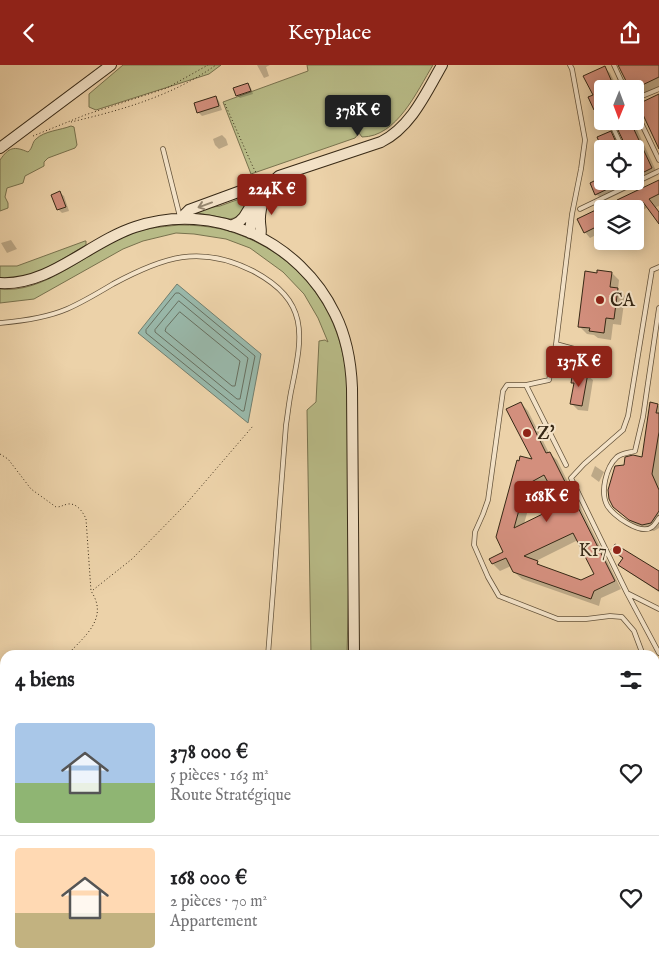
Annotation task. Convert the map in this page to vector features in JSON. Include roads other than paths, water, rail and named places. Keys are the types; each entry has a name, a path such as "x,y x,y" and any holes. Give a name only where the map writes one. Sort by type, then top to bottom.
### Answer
{"main road":[{"path":"0,148 111,65"},
{"path":"231,226 238,223 244,217 257,196 279,176 381,142 395,135 412,115 442,65"},
{"path":"180,219 189,210 249,189 266,189"},
{"path":"255,235 262,233 260,210 266,189"},
{"path":"252,206 254,213 250,227 255,235"},
{"path":"0,283 20,282 38,277 108,238 154,221 200,220 231,226 255,235 290,256 318,286 335,313 348,351 352,388 354,650"}],"lane":[{"path":"570,65 585,140 572,214 556,344 549,380 526,385 507,385 504,391 488,500 484,514 475,532 474,545 498,596 558,619 622,617 634,631 641,650"},
{"path":"614,65 621,80"},
{"path":"644,95 659,89"},
{"path":"644,129 659,160"},
{"path":"163,149 180,219"},
{"path":"644,178 659,171"},
{"path":"580,209 619,190"},
{"path":"0,323 31,319 66,309 147,266 177,257 209,257 242,266 278,288 290,303 298,319 300,337 286,425 268,650"},
{"path":"657,650 570,477 623,430 628,416 652,270 659,267"},
{"path":"659,308 644,408 635,451 618,457 611,466 604,493 607,505 615,515 627,523 644,530 652,528 659,518"},
{"path":"556,344 604,357"},
{"path":"526,385 566,465"},
{"path":"627,593 659,609"}],"water":[{"path":"177,284 261,354 248,423 138,333"}],"place":[{"name":"CA","path":"600,300"},
{"name":"Z'","path":"527,433"},
{"name":"K17","path":"617,550"}]}
